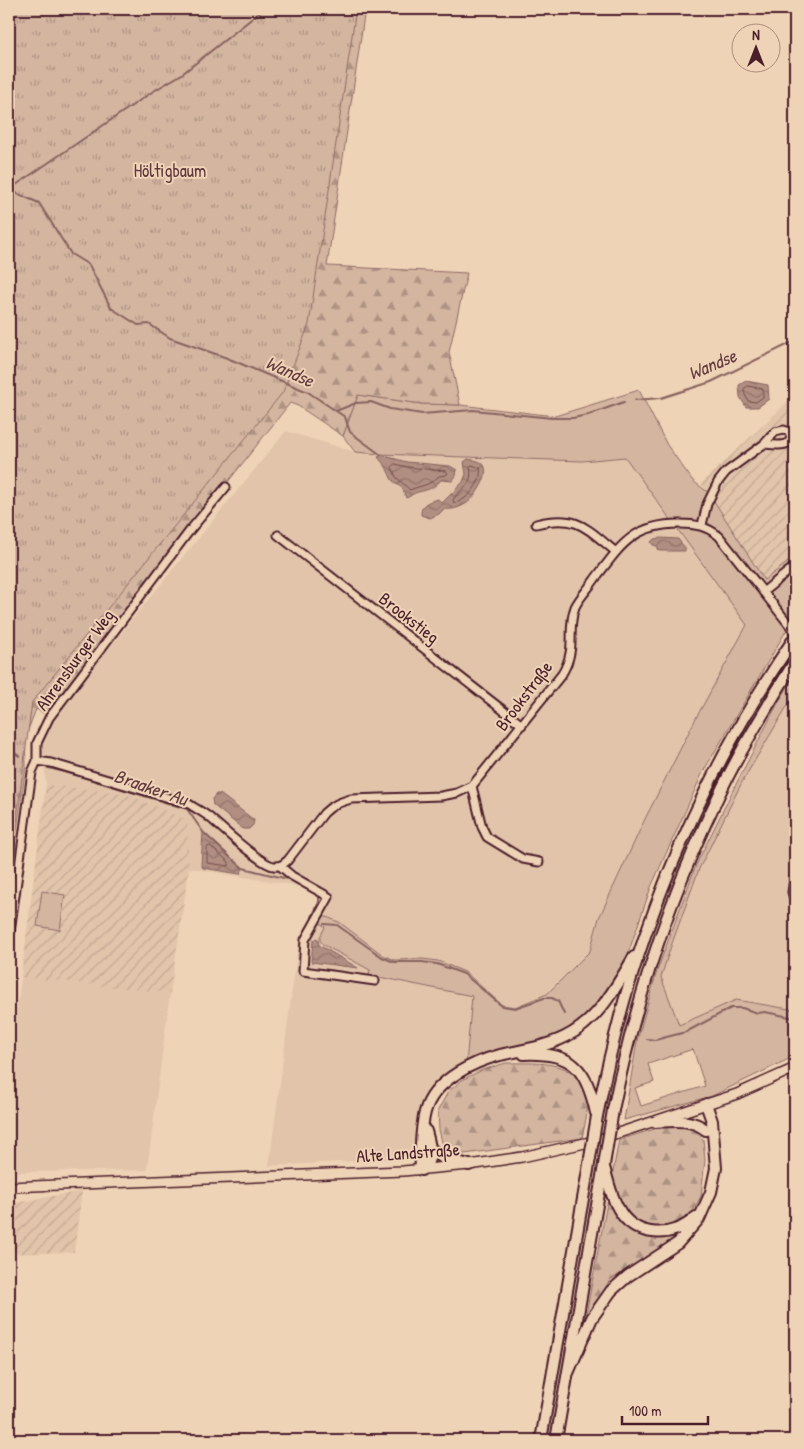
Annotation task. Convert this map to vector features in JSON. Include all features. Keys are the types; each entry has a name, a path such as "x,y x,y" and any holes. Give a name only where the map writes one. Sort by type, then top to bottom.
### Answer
{"highway":[{"path":"541,1440 597,1116 611,1050 643,941 674,858 706,789 741,721 795,637"},
{"path":"556,1440 613,1110 625,1054 645,981 666,918 718,796 751,735 795,661"},
{"path":"421,1170 420,1158 426,1107 438,1089 465,1068 498,1056 548,1044 578,1029 602,1006 643,941"},
{"path":"498,1056 534,1054 552,1056 571,1063 579,1069 588,1084 597,1116"},
{"path":"706,1104 703,1114 706,1130 714,1147"},
{"path":"568,1373 592,1318 611,1291 628,1276 678,1243 695,1226 704,1209 714,1181 716,1168 712,1121 706,1104"},
{"path":"655,1122 691,1122 698,1124 706,1130"},
{"path":"421,1170 429,1162 430,1148 424,1123"},
{"path":"430,1148 444,1158 469,1165"},
{"path":"604,1165 618,1209 631,1224 644,1231 657,1233 675,1231 691,1222 704,1209"}],"main road":[{"name":"Alte Landstraße","path":"9,1187 421,1170 469,1165 568,1147 655,1122 736,1094 795,1068"}],"street":[{"path":"764,444 726,472 718,482 707,504 702,525 719,536 795,632"},
{"name":"Ahrensburger Weg","path":"9,939 32,772 37,761 37,743 49,718 191,529 226,487"},
{"path":"536,524 555,520 574,522 587,529 616,552"},
{"name":"Brookstraße","path":"472,786 566,668 571,653 572,619 576,606 616,552 630,538 646,528 666,524 702,525"},
{"name":"Brookstieg","path":"278,535 522,725"},
{"path":"763,592 795,566"},
{"path":"37,761 51,763 189,804 208,816 271,866 280,866 292,876 329,897 306,940 303,971 375,981"},
{"path":"280,866 292,855 324,813 331,806 340,802 351,799 441,796 458,793 472,786 482,827 487,837 523,859 539,862"},
{"path":"795,873 792,892 795,902"}],"shaded area":[{"path":"795,395 795,557 764,580 714,500 701,484"},
{"path":"286,431 355,452 379,454 582,461 625,457 747,625 696,718 645,819 599,918 590,951 547,995 515,1007 503,1005 474,981 465,1064 435,1085 426,1096 419,1114 413,1154 407,1158 269,1166 299,938 322,898 307,889 287,884 189,868 170,993 147,1170 18,1172 9,1169 9,1072 46,785 44,760 40,744 51,719"},
{"path":"795,693 795,1010 736,1000 679,1025 661,977 671,946 699,869 742,782"},
{"path":"46,785 124,793 187,820 189,868 170,993 21,977"},
{"path":"82,1191 74,1252 9,1254 9,1204"}],"green space":[{"name":"Höltigbaum","path":"9,9 365,9 327,266 467,273 449,352 460,405 422,404 358,395 343,436 298,406 290,403 45,714 36,709 25,738 26,765 9,886"},
{"name":"Höltigbaum","path":"9,9 356,9 309,324 283,392 32,702 9,876"},
{"path":"639,390 667,445 693,481 709,493 764,580 795,557 795,618 703,772 651,887 629,951 611,987 590,1014 575,1026 550,1039 466,1064 472,996 369,975 370,970 320,941 325,927 319,922 322,916 339,922 383,955 394,960 422,959 438,961 465,972 502,1005 515,1007 547,994 590,951 599,918 645,819 696,718 747,625 625,457 582,461 379,454 355,452 343,436 358,395 422,404 460,405 555,416"},
{"path":"795,676 795,693 742,782 699,869 661,977 679,1025 736,1000 795,1010 795,1056 712,1096 624,1120 637,1041 657,971 696,865 779,701","holes":["693,1049 705,1086 641,1106 635,1088 654,1082 648,1064"]},
{"path":"42,891 65,895 60,930 37,926"},
{"path":"506,1063 539,1063 562,1067 579,1079 587,1094 587,1113 582,1138 450,1156 443,1146 439,1130 438,1110 448,1092 462,1080 482,1070"},
{"path":"664,1126 692,1127 703,1139 705,1160 701,1196 680,1237 610,1280 584,1325 619,1140"}],"water":[{"path":"746,381 768,385 769,399 758,407 746,407 740,397 739,385"},
{"path":"381,455 407,462 450,466 457,470 456,476 452,481 441,480 431,488 406,498 403,489 392,480 386,467 378,457"},
{"path":"468,459 480,462 485,468 484,479 474,496 461,506 453,509 444,509 439,514 430,518 421,515 424,505 438,499 442,503 463,482 466,474 464,462"},
{"path":"654,539 678,539 685,548 685,551 659,551 657,546 651,542"},
{"path":"216,794 220,794 254,820 253,825 249,829 243,829 213,805 212,799"},
{"path":"203,832 243,868 240,874 203,868 201,865"},
{"path":"316,938 319,945 358,968 311,962 313,941"}],"waterway":[{"path":"10,189 152,92 182,74 264,9"},
{"name":"Wandse","path":"9,190 39,203 71,254 89,265 111,308 138,325 149,324 170,338 227,358 308,392 336,411 356,403 371,402 390,409 422,414 473,410 552,418 573,418 588,415 624,402"},
{"name":"Wandse","path":"635,400 661,398 711,382 795,341"},
{"path":"336,411 345,417 350,432 381,455"},
{"name":"Braaker Au","path":"9,749 19,756"},
{"name":"Braaker Au","path":"45,767 187,809 203,832 230,857"},
{"name":"Braaker Au","path":"234,860 243,868 292,880"},
{"name":"Braaker Au","path":"312,917 319,902 319,893"},
{"name":"Braaker Au","path":"324,924 337,925 382,957 394,962 437,964 464,974 502,1006 515,1008 544,998 552,998 558,1001 564,1014"},
{"name":"Braaker Au","path":"647,1039 655,1040 686,1032 731,1008 742,1008 758,1013 765,1012 795,1018"}]}
